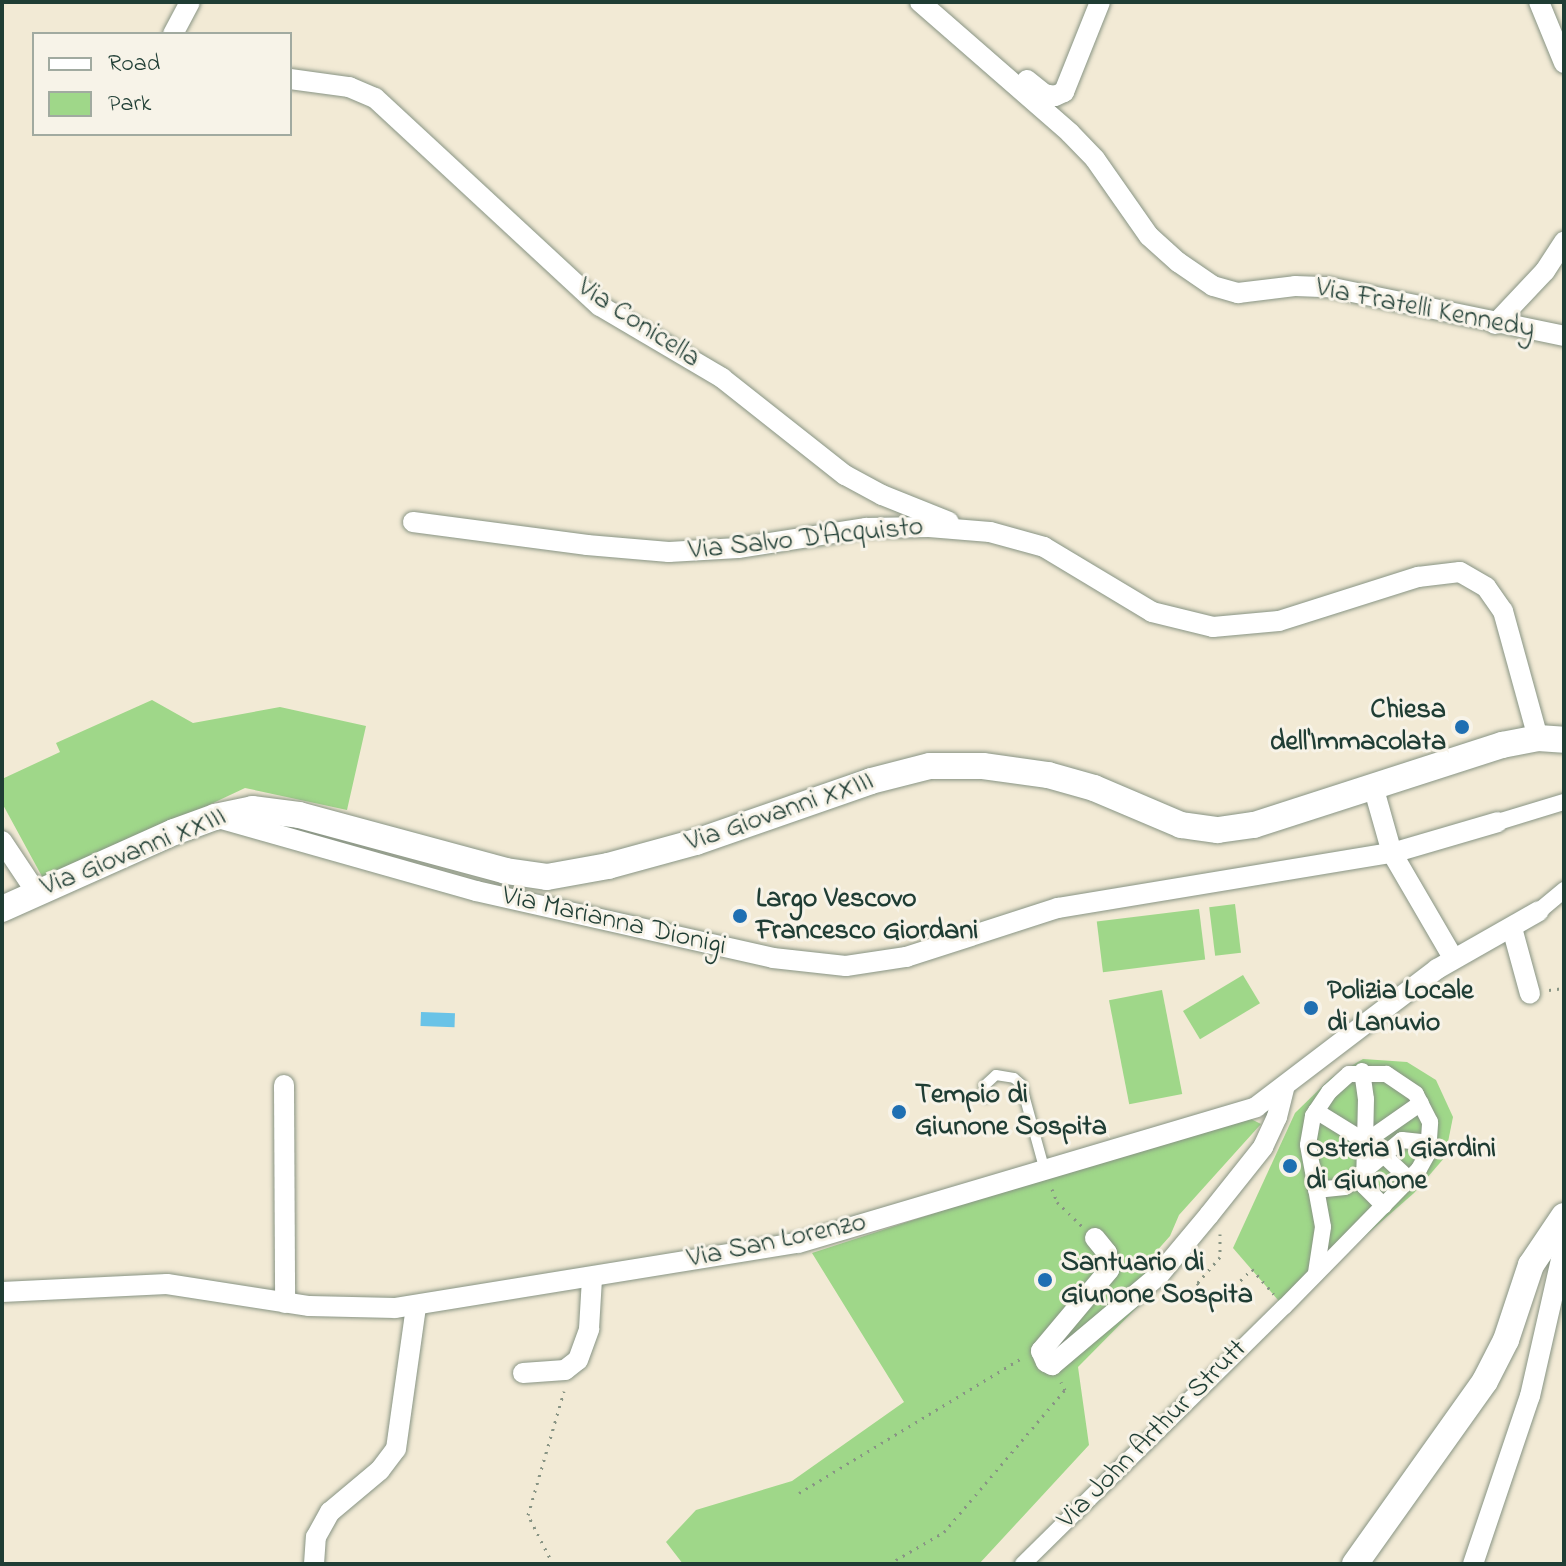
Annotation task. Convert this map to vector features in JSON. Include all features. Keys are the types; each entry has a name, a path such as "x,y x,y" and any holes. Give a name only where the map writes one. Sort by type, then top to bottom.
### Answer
{"street":[{"path":"174,32 190,2"},
{"path":"920,2 961,36 996,53 1039,91 1060,95 1070,84 1100,2"},
{"path":"1539,2 1564,63"},
{"name":"Via Fratelli Kennedy","path":"961,36 1083,145 1137,221 1165,252 1213,286 1238,293 1295,286 1328,287 1564,336"},
{"name":"Via Conicella","path":"292,79 357,89 375,98 600,306 711,371 845,475 882,495 964,528"},
{"path":"1495,324 1545,271 1564,242"},
{"name":"Via Salvo D'Acquisto","path":"413,522 601,547 669,552 738,548 866,528 964,528 1006,534 1034,543 1152,612 1213,627 1279,621 1418,577 1446,572 1467,575 1492,593 1503,611 1538,738"},
{"name":"Via Giovanni XXIII","path":"2,909 215,817 252,809 281,811 506,871 547,877 608,866 696,842 871,781 930,766 995,767 1058,777 1106,793 1173,823 1211,830 1254,825 1502,745 1538,738 1564,740"},
{"path":"1373,786 1392,853 1453,958"},
{"path":"1498,822 1564,802"},
{"name":"Via Marianna Dionigi","path":"215,817 476,891 754,954 834,966 906,957 1058,908 1392,853 1498,822"},
{"path":"2,841 36,892"},
{"path":"1539,911 1564,890"},
{"name":"Via San Lorenzo","path":"2,1292 167,1284 285,1303 359,1309 416,1306 798,1243 1256,1107 1453,958 1539,911"},
{"path":"1512,928 1530,994"},
{"path":"1362,1071 1366,1099 1364,1186 1384,1206"},
{"path":"1316,1190 1345,1187 1402,1140 1430,1143 1430,1122 1421,1103 1399,1080 1386,1074 1362,1071 1338,1081 1316,1111 1308,1145 1316,1190 1323,1227 1316,1273"},
{"path":"284,1085 285,1303"},
{"path":"1095,1238 1107,1253 1109,1270 1044,1345 1041,1356 1052,1365 1155,1278 1199,1227 1263,1147 1277,1117 1284,1088"},
{"path":"1365,1142 1421,1103"},
{"path":"1316,1111 1384,1154 1410,1180"},
{"name":"Via John Arthur Strutt","path":"1023,1564 1410,1180 1419,1169 1430,1143"},
{"path":"1355,1564 1485,1381 1506,1340 1531,1265 1564,1216"},
{"path":"1473,1564 1530,1396 1564,1246"},
{"path":"523,1373 570,1368 582,1354 587,1341 592,1278"},
{"path":"314,1564 316,1537 330,1512 386,1464 396,1449 416,1306"}],"lane":[{"path":"986,1097 984,1086 996,1075 1014,1078 1021,1084 1045,1171"}],"path":[{"path":"1045,1171 1057,1202 1095,1238"},
{"path":"1220,1257 1197,1283 1218,1303 1252,1269 1284,1307"},
{"path":"799,1493 1044,1345"},
{"path":"889,1564 944,1532 1065,1390 1052,1365"},
{"path":"553,1564 528,1515 557,1424 570,1368"}],"green space":[{"path":"152,700 193,723 280,707 366,726 347,810 245,788 45,882 2,803 2,779 60,752 56,743"},
{"path":"1235,904 1241,953 1215,956 1209,907"},
{"path":"1199,909 1205,960 1103,972 1097,922"},
{"path":"1243,975 1260,1003 1200,1039 1183,1011"},
{"path":"1162,990 1182,1094 1129,1104 1109,1000"},
{"path":"1363,1059 1407,1062 1436,1080 1453,1117 1445,1157 1414,1193 1284,1307 1233,1248 1295,1113 1331,1078"},
{"path":"1251,1119 1261,1124 1179,1215 1170,1236 1147,1262 1164,1280 1078,1367 1089,1445 979,1564 683,1564 666,1542 696,1510 792,1481 904,1402 812,1253 1052,1175"}],"water":[{"path":"421,1012 455,1013 454,1027 421,1026"}],"place":[{"name":"Chiesa dell'Immacolata","path":"1462,727"},
{"name":"Largo Vescovo Francesco Giordani","path":"740,916"},
{"name":"Polizia Locale di Lanuvio","path":"1311,1008"},
{"name":"Tempio di Giunone Sospita","path":"899,1112"},
{"name":"Osteria I Giardini di Giunone","path":"1290,1166"},
{"name":"Santuario di Giunone Sospita","path":"1045,1280"}]}
